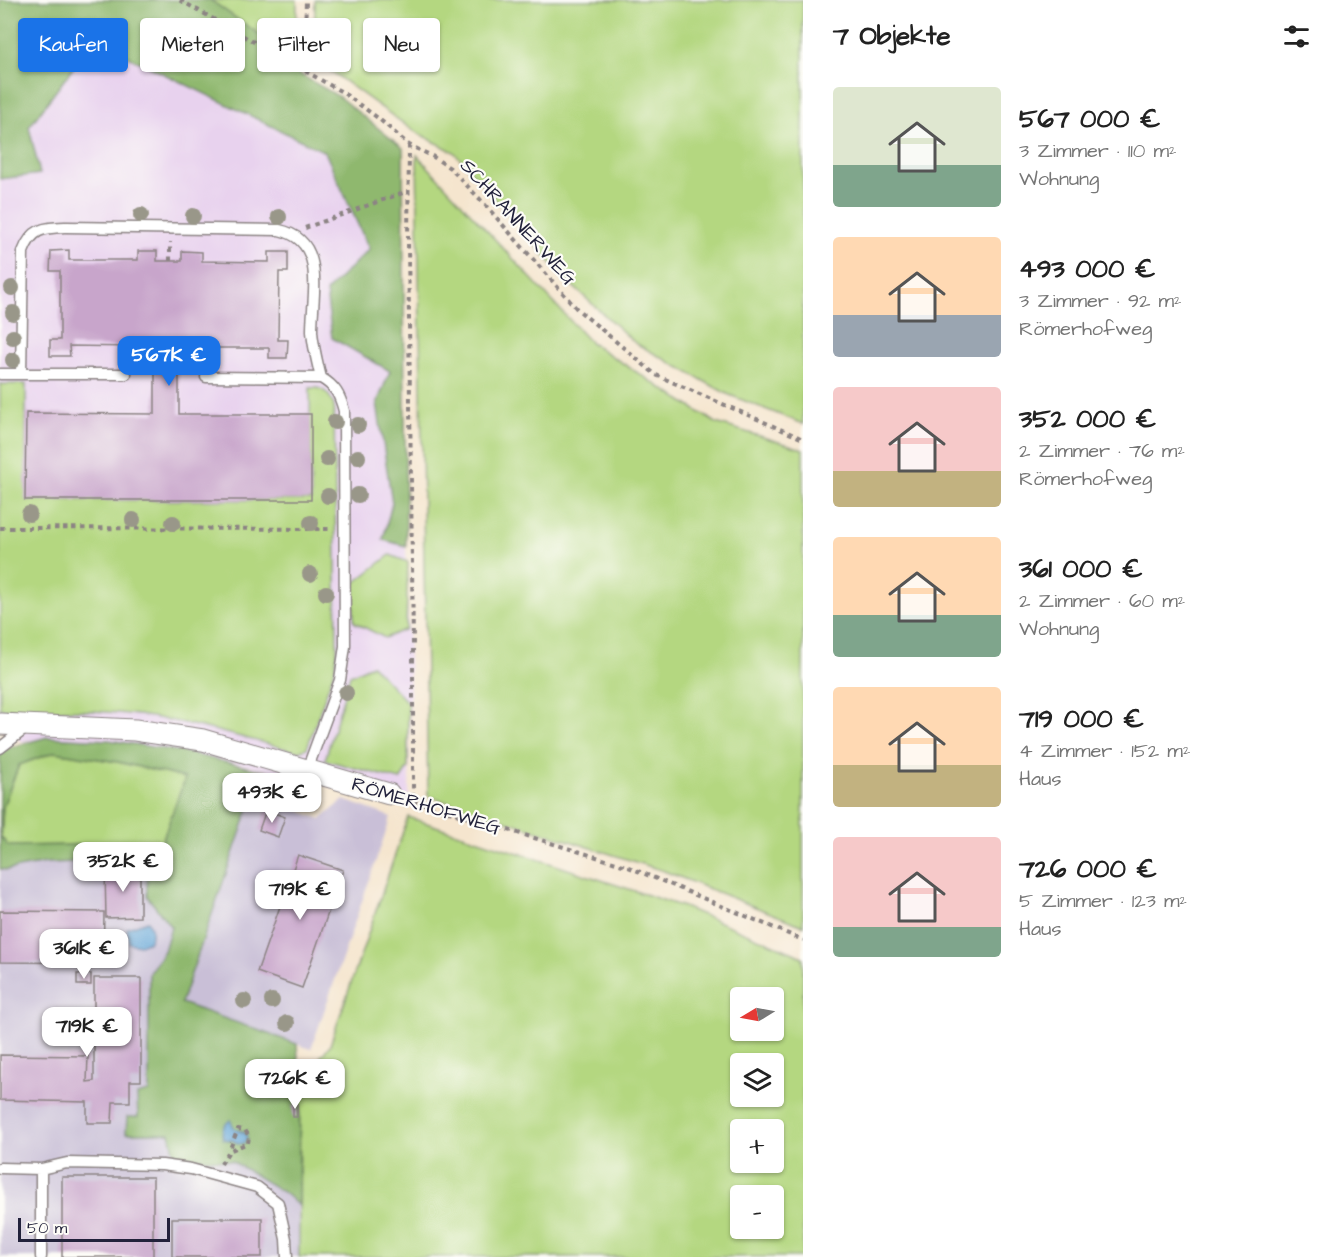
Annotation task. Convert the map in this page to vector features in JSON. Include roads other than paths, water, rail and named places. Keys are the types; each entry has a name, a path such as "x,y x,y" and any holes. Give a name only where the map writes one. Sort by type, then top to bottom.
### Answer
{"street":[{"name":"RÖMERHOFWEG","path":"0,724 135,730 203,741 389,794"}],"lane":[{"path":"21,374 23,252 27,242 36,232 48,228 66,227 268,230 290,233 299,237 307,246 312,259 314,277 312,334 321,378"},
{"path":"0,374 126,374"},
{"path":"206,377 321,378 333,385 344,411 345,645 340,680 307,770"},
{"path":"0,748 29,725"},
{"path":"0,1168 41,1169 67,1163 162,1165 190,1169 257,1187 278,1203 286,1239 287,1257"},
{"path":"41,1169 41,1257"}],"water":[{"path":"148,921 152,930 150,941 140,945 129,943 127,928"},
{"path":"230,1120 235,1129 246,1134 247,1140 244,1143 239,1144 223,1139 223,1129"}]}
